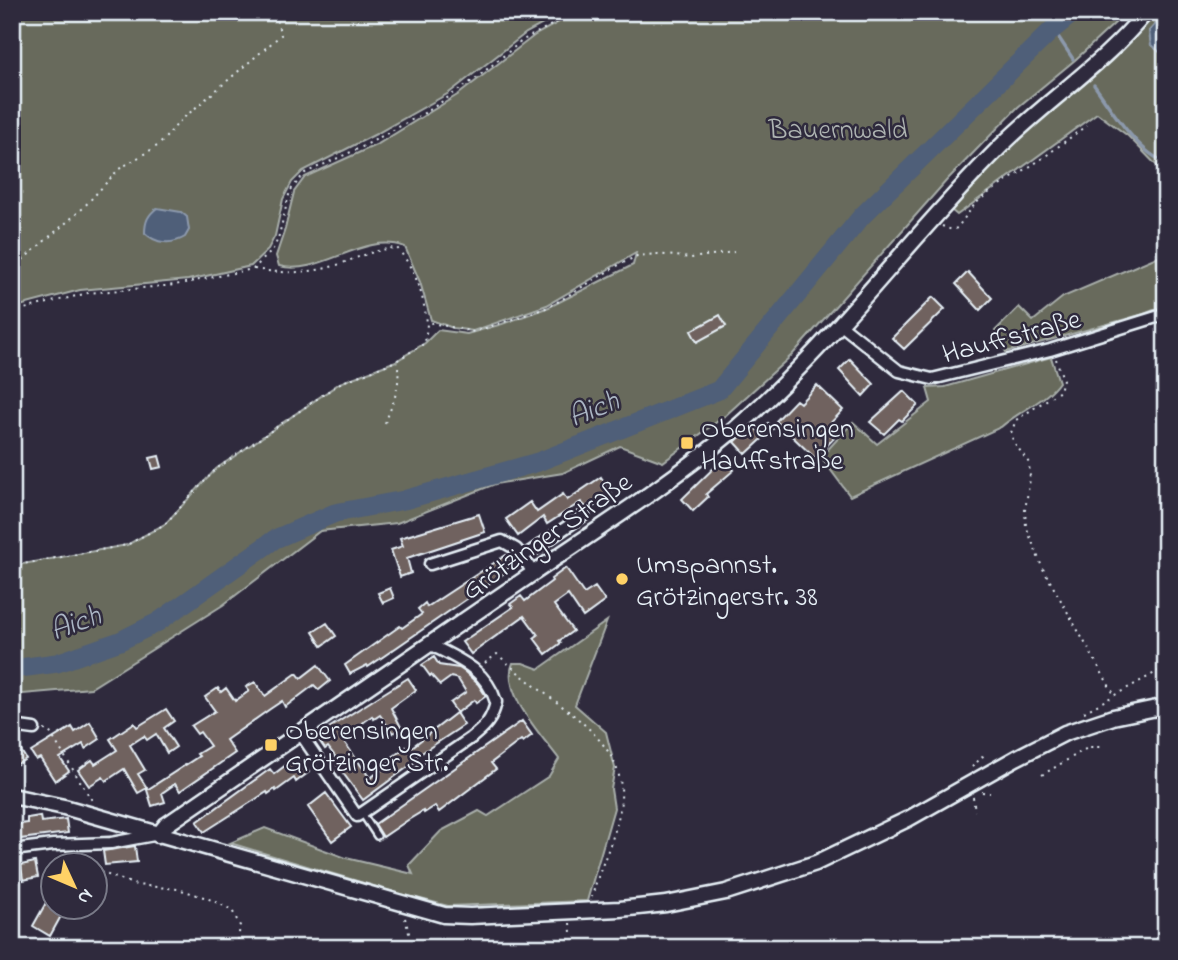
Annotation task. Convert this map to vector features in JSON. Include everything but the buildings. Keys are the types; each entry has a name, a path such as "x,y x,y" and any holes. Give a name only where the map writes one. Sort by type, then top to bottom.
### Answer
{"main road":[{"name":"Grötzinger Straße","path":"158,835 166,825 713,446 783,385 1000,147 1044,106 1121,42 1146,12"},
{"path":"12,796 97,816 444,915 588,911 666,904 726,892 774,878 863,842 1066,733 1113,717 1166,706"}],"street":[{"name":"Hauffstraße","path":"839,324 899,371 932,379 1053,349 1166,314"},
{"path":"523,557 584,515"},
{"path":"430,564 502,541 516,549 533,573"},
{"path":"300,733 357,816 362,813 485,727 491,719 496,702 476,669 429,645"},
{"path":"12,726 34,729"},
{"path":"12,850 111,843 158,835"}],"lane":[{"path":"362,813 377,835"}],"path":[{"path":"12,269 82,209 119,169 159,145 180,121 281,35 274,12"},
{"path":"253,269 272,251 278,239 290,191 305,173 362,148 428,111 475,79 523,40 576,12"},
{"path":"928,225 947,230 957,228 987,194 1043,158 1087,125"},
{"path":"12,312 88,293 175,285 253,269 284,274 304,272 337,265 380,248 397,248 421,288 427,322 425,343 396,361 341,383 226,462 216,469 164,524 127,545 12,566"},
{"path":"427,322 474,332 548,307 637,256 658,254 691,258 734,253"},
{"path":"1053,349 1063,379 1062,386 1055,396 1016,420 1011,433 1013,441 1029,463 1026,526 1042,567 1115,696"},
{"path":"385,423 400,375 396,361"},
{"path":"476,669 497,654 588,726 609,754 621,780 621,802 613,839 596,880 588,911"},
{"path":"1080,715 1166,667"},
{"path":"34,729 49,731 95,806 97,816"},
{"path":"1042,775 1089,747 1101,747"},
{"path":"974,790 972,796 975,811"},
{"path":"53,845 59,852"},
{"path":"108,875 136,884 178,889 207,898 232,910 240,926 237,948"},
{"path":"401,903 413,948"},
{"path":"31,945 35,948"}],"green space":[{"path":"12,12 565,12 526,33 449,93 303,171 292,182 283,199 275,236 267,251 251,266 188,280 80,290 12,308"},
{"name":"Bauernwald","path":"577,12 1124,12 1075,60 1018,107 947,180 792,355 726,415 663,462 620,446 563,473 495,484 397,523 320,531 223,605 91,688 12,695 12,566 127,545 165,524 216,469 340,383 396,361 425,343 438,330 467,334 502,324 549,307 633,265 636,253 547,305 473,331 453,328 431,320 420,282 405,247 374,245 295,268 279,266 276,256 294,192 305,177 378,144 459,94 535,35"},
{"path":"1153,12 1166,12 1149,31 1151,45 1166,57 1166,175 1128,136 1097,113 957,215 951,210 1016,138 1143,25"},
{"path":"1166,253 1166,305 1144,314 1006,352 995,331 1019,307 1033,321 1063,297"},
{"path":"1051,357 1059,382 1054,389 1001,427 850,496 821,457 853,422 877,444 931,402 927,388 945,387"},
{"path":"607,621 575,705 606,732 615,768 611,789 614,808 587,901 448,906 230,843 265,828 346,858 413,874 409,865 441,831 479,811 488,816 549,776 559,759 534,727 518,700 512,687 513,663 523,663 539,669"}],"water":[{"path":"1166,13 1166,57 1151,45 1149,31"},
{"path":"157,208 181,212 187,217 189,230 185,237 164,242 145,233 148,219"}],"waterway":[{"name":"Aich","path":"12,669 57,663 120,641 158,622 275,539 335,513 404,500 538,462 719,390 862,216 1053,29 1074,12"},
{"path":"1053,29 1073,59"},
{"path":"1094,85 1135,140 1145,150 1166,162"}],"place":[{"name":"Oberensingen Hauffstraße","path":"687,443"},
{"name":"Umspannst. Grötzingerstr. 38","path":"622,579"},
{"name":"Oberensingen Grötzinger Str.","path":"271,745"}]}
